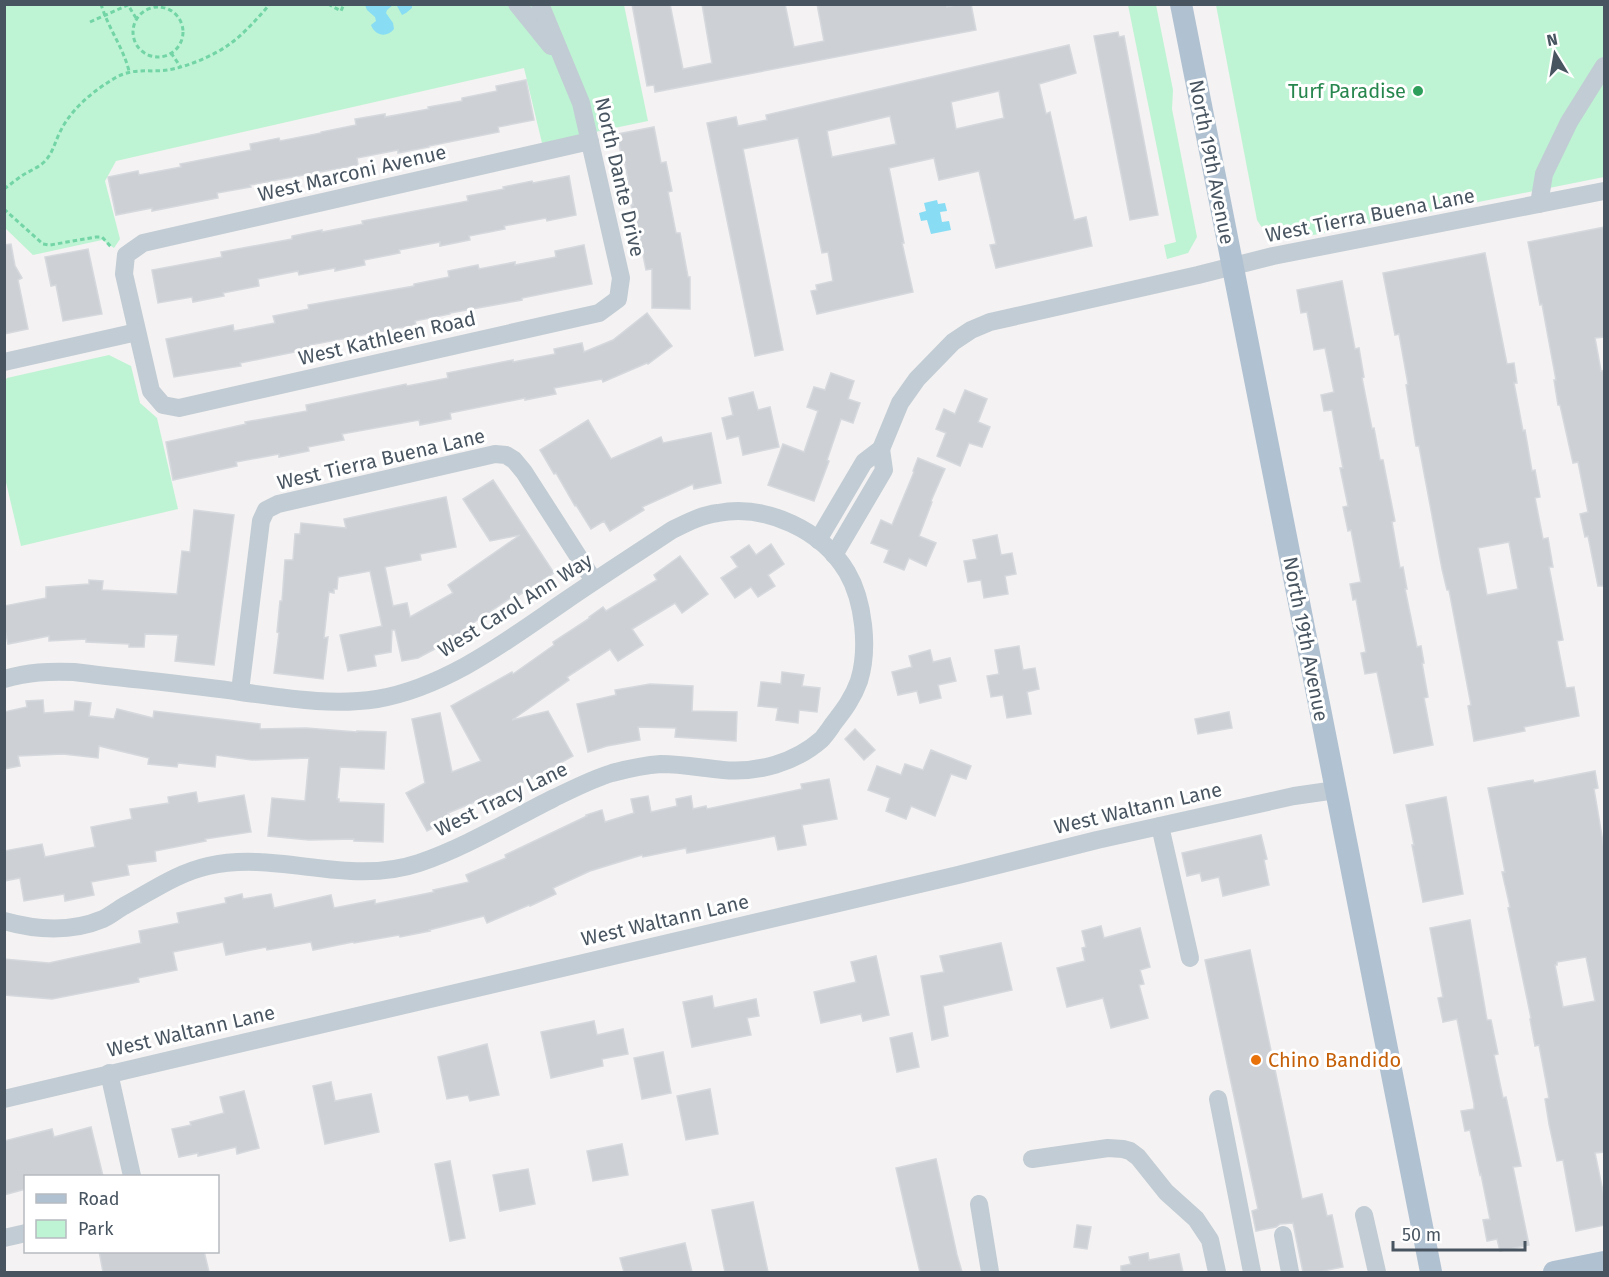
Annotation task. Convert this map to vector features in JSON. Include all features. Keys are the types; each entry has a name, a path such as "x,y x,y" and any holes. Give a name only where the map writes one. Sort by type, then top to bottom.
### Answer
{"main road":[{"name":"North 19th Avenue","path":"1182,4 1431,1272"},
{"path":"1554,1272 1605,1262"}],"street":[{"name":"North Dante Drive","path":"528,6 567,67 581,103 621,278 618,299"},
{"path":"1539,204 1544,174 1569,122 1605,66"},
{"name":"West Marconi Avenue","path":"126,255 143,243 590,141"},
{"name":"West Tierra Buena Lane","path":"881,449 900,403 917,379 953,342 971,330 990,322 1273,256 1605,191"},
{"path":"4,362 137,332 124,274 126,255"},
{"name":"West Kathleen Road","path":"137,332 152,391 163,405 179,408 598,313 618,299"},
{"path":"818,540 864,462 881,449 884,470 834,555"},
{"name":"West Tierra Buena Lane","path":"240,691 261,521 266,510 278,504 495,454 506,455 514,460 524,472 594,581"},
{"name":"West Carol Ann Way","path":"4,679 27,673 74,672 280,697 334,702 359,701 400,693 438,679 464,666 505,642 672,530 693,519 738,511 770,515 795,525 818,540 834,555"},
{"name":"West Tracy Lane","path":"4,921 21,926 51,929 78,926 103,919 164,883 188,872 212,865 237,862 351,872 385,871 418,863 449,851 588,782 612,773 658,764 690,765 724,770 758,769 796,757 822,738 848,704 859,680 865,647 862,617 855,588 834,555"},
{"name":"West Waltann Lane","path":"4,1099 1160,826 1294,796 1336,790"},
{"path":"1160,826 1190,958"},
{"path":"109,1073 132,1175"},
{"path":"1218,1099 1252,1272"},
{"path":"1032,1159 1108,1148 1130,1151 1138,1157 1166,1192 1197,1219 1210,1240 1217,1272"},
{"path":"979,1204 990,1272"},
{"path":"1364,1215 1377,1272"},
{"path":"4,1238 24,1233"},
{"path":"1283,1235 1290,1272"}],"path":[{"path":"101,4 118,40 129,71"},
{"path":"4,189 47,159 52,153 61,130 76,109 90,95 129,71 172,69 228,45 270,4"},
{"path":"328,4 341,11 344,4"},
{"path":"90,22 128,5 136,18"},
{"path":"156,6 167,8 177,15 183,33 177,48 171,53 155,57 138,48 134,41 132,29 136,18 146,9 156,6"},
{"path":"171,53 180,66"},
{"path":"4,209 43,244 50,245 102,237 115,252 126,255"}],"green space":[{"path":"4,5 624,5 648,121 542,143 524,68 116,161 105,181 120,239 114,248 102,240 33,255 5,228"},
{"path":"1128,5 1156,5 1173,90 1172,109 1197,237 1188,253 1167,259 1164,245 1176,242"},
{"name":"Turf Paradise","path":"1216,5 1604,5 1604,177 1298,238 1269,234 1257,220"},
{"path":"109,355 131,366 140,403 157,418 178,509 21,546 5,478 5,381 7,378"}],"water":[{"path":"365,5 393,5 386,13 394,29 385,35 375,32 371,25 376,21 375,17"},
{"path":"393,5 412,5 412,8 402,15 397,6"},
{"path":"937,200 938,204 945,203 947,211 940,212 942,222 949,221 951,230 931,234 927,220 921,221 919,213 926,211 924,203"}],"building":[{"path":"632,4 670,4 683,69 712,63 702,4 785,4 794,47 824,41 817,4 946,4 947,7 971,4 976,30 655,92 654,85 647,86"},
{"path":"1118,32 1119,37 1124,36 1158,215 1130,220 1094,36"},
{"path":"1069,45 1076,73 1039,84 1046,114 1050,112 1074,220 1086,217 1092,246 996,268 990,245 996,244 979,171 939,180 934,158 889,168 913,292 817,314 811,291 817,290 816,285 833,281 828,252 822,253 798,138 743,149 783,350 755,356 707,123 736,117 738,126 767,120 766,115","holes":["999,91 1004,118 956,129 951,102","890,116 896,144 832,157 827,131"]},
{"path":"526,80 534,120 498,127 499,132 398,153 398,150 357,158 358,165 250,185 251,187 217,193 218,198 152,211 152,208 116,215 108,177 138,171 139,175 181,167 180,164 251,150 250,144 279,138 280,141 356,125 355,119 385,114 385,117 429,109 428,107 462,101 462,98 497,91 496,86"},
{"path":"654,127 661,163 666,162 672,191 668,192 676,233 680,233 688,277 690,277 690,309 652,308 652,269 646,270 631,205 633,205 625,164 623,164 617,134"},
{"path":"569,176 576,215 504,226 505,229 469,236 470,240 440,246 440,242 399,250 400,253 364,260 365,265 299,275 298,271 258,279 259,286 223,293 224,296 193,302 192,297 158,303 152,270 222,257 221,252 292,239 292,236 363,224 362,221 468,201 467,196 504,189 503,187"},
{"path":"1605,227 1605,337 1595,338 1601,371 1605,370 1605,586 1598,586 1588,536 1585,537 1580,514 1588,512 1578,462 1573,463 1560,405 1558,405 1554,380 1556,380 1528,242"},
{"path":"11,244 15,266 22,278 18,280 28,329 4,334 4,245"},
{"path":"584,245 592,284 415,321 416,325 310,345 310,349 240,363 241,366 174,377 166,339 233,325 234,331 275,323 273,316 309,309 308,305 414,286 414,284 449,277 448,271 478,265 479,269 556,257 555,251"},
{"path":"88,249 102,314 63,321 56,285 51,286 45,257"},
{"path":"1485,253 1507,364 1514,363 1517,383 1514,383 1523,431 1525,430 1532,471 1535,470 1540,497 1535,498 1543,539 1548,538 1553,567 1549,567 1563,640 1557,641 1566,688 1574,687 1579,716 1524,727 1525,731 1474,741 1468,706 1471,705 1449,590 1447,590 1442,569 1419,446 1416,446 1399,334 1395,335 1383,273","holes":["1509,542 1518,589 1487,595 1478,548"]},
{"path":"1342,281 1355,349 1359,348 1372,429 1374,428 1380,460 1383,460 1395,521 1392,522 1400,568 1403,567 1407,589 1405,589 1417,647 1421,646 1428,697 1424,698 1433,745 1394,753 1377,672 1365,674 1361,653 1366,652 1356,599 1353,600 1350,584 1361,582 1351,530 1348,531 1343,507 1348,506 1332,410 1324,411 1321,395 1334,392 1325,348 1314,350 1307,312 1301,313 1297,290"},
{"path":"647,313 672,346 648,364 603,382 602,379 554,388 556,394 450,413 451,419 420,425 419,420 342,434 344,440 308,447 309,451 236,462 237,466 173,480 166,442 246,424 245,422 307,411 306,405 406,384 407,386 448,378 447,373 555,354 554,349 582,343 584,352 613,340"},
{"path":"831,373 854,381 848,399 860,403 853,423 841,419 814,501 768,485 783,444 804,452 818,411 807,407 814,387 825,390"},
{"path":"965,390 987,399 978,422 990,427 982,447 969,443 960,466 937,456 946,433 936,429 944,409 955,414"},
{"path":"753,392 758,410 770,407 779,447 743,455 739,436 727,439 722,418 733,415 729,398"},
{"path":"588,420 611,459 661,437 663,443 711,433 721,483 694,489 693,484 642,507 644,510 610,531 604,521 591,529 540,450"},
{"path":"918,458 945,469 919,536 936,543 926,566 909,558 904,570 884,562 889,550 871,543 881,520 892,525"},
{"path":"493,480 554,573 513,599 512,597 461,631 463,634 418,658 402,661 395,630 392,630 391,652 374,655 376,666 348,671 340,635 382,626 370,571 338,577 337,589 334,589 334,593 329,592 324,638 328,637 323,679 274,673 285,560 293,560 295,534 300,534 301,523 346,528 344,519 446,497 456,547 420,554 421,560 385,567 393,606 407,603 410,617 453,593 448,585 520,535 490,541 463,499"},
{"path":"194,510 234,515 214,665 175,661 178,635 145,634 144,647 86,642 86,639 49,641 49,636 8,644 4,625 4,606 46,598 46,587 89,584 89,580 103,581 102,590 177,594 182,551 190,552"},
{"path":"997,535 1001,555 1012,553 1016,574 1005,576 1008,594 984,598 981,580 968,582 964,561 977,559 973,540"},
{"path":"771,544 784,564 768,575 775,586 758,597 751,587 735,598 721,578 738,567 731,557 749,545 756,555"},
{"path":"680,556 708,594 682,613 675,603 632,629 643,645 618,661 610,649 567,677 569,680 512,720 548,711 573,756 535,777 448,813 451,819 427,831 406,793 425,783 412,719 440,713 452,772 481,761 451,706 512,672 513,674 603,607 606,611 657,580 654,575"},
{"path":"1019,646 1023,670 1035,668 1039,689 1027,692 1031,714 1007,718 1003,695 991,697 987,676 999,674 995,650"},
{"path":"930,650 933,662 950,658 956,681 938,685 941,698 920,703 917,691 898,695 892,672 912,667 909,656"},
{"path":"782,672 804,675 802,686 820,688 817,712 799,710 798,723 776,720 778,708 758,706 761,682 781,684"},
{"path":"650,684 693,686 692,711 737,712 736,741 675,737 676,728 638,727 640,740 588,752 577,704 616,695 615,690"},
{"path":"43,700 44,713 74,711 75,701 91,703 89,716 114,719 117,709 153,718 154,711 260,724 260,729 306,728 386,732 384,769 340,767 337,799 339,802 384,804 383,842 354,841 354,839 309,840 268,836 272,798 305,801 309,758 252,760 216,755 215,767 178,763 177,767 148,764 149,758 99,746 98,758 63,754 18,756 20,766 4,769 4,712 27,707 26,701"},
{"path":"1229,712 1232,728 1198,734 1195,719"},
{"path":"855,729 875,750 864,760 845,739"},
{"path":"931,750 971,766 966,779 951,774 935,816 911,806 906,819 886,811 890,798 868,790 877,766 901,775 905,764 923,770"},
{"path":"1595,771 1598,788 1594,789 1605,854 1605,1152 1595,1153 1605,1201 1605,1225 1576,1231 1563,1160 1557,1161 1549,1124 1545,1099 1549,1098 1539,1045 1535,1046 1508,908 1510,907 1502,872 1505,872 1488,788 1533,780 1534,783","holes":["1586,957 1595,1001 1563,1007 1555,965 1557,962"]},
{"path":"829,779 837,819 802,825 806,845 778,850 775,836 687,853 686,848 643,857 642,855 590,871 553,888 556,894 487,923 484,916 400,937 399,935 313,950 311,942 267,950 266,947 226,955 223,942 173,952 177,970 138,978 139,982 52,999 4,995 4,959 49,963 141,943 139,931 179,923 177,913 226,903 225,898 242,894 243,899 271,894 274,908 331,895 334,908 375,900 375,904 469,882 466,875 506,858 505,855 586,815 602,810 605,822 634,813 631,799 648,796 651,812 677,806 676,799 691,796 693,809 706,806 707,809 802,789 801,784"},
{"path":"196,792 198,803 244,795 251,832 205,839 206,841 155,851 156,861 127,865 129,875 91,882 94,895 65,901 64,894 24,901 20,878 4,881 4,851 42,844 45,857 95,847 91,827 132,819 130,809 169,803 168,797"},
{"path":"1446,797 1463,894 1423,902 1406,805"},
{"path":"1261,835 1267,859 1264,860 1269,885 1223,896 1219,877 1202,881 1200,873 1187,876 1182,853"},
{"path":"1470,920 1487,1020 1491,1020 1498,1054 1494,1055 1521,1166 1513,1167 1529,1245 1500,1251 1497,1239 1487,1241 1483,1220 1490,1219 1481,1174 1470,1130 1465,1131 1461,1111 1474,1109 1474,1104 1457,1019 1443,1022 1438,998 1443,997 1430,928"},
{"path":"1101,926 1104,938 1140,928 1150,967 1140,970 1144,984 1139,985 1148,1018 1111,1028 1103,998 1067,1007 1057,968 1085,961 1082,948 1086,947 1082,931"},
{"path":"1001,943 1012,990 943,1006 948,1036 932,1040 921,976 944,972 940,956"},
{"path":"1250,950 1302,1199 1322,1194 1327,1216 1332,1215 1343,1267 1318,1272 1303,1272 1293,1223 1256,1231 1252,1211 1258,1209 1205,960"},
{"path":"876,956 889,1015 863,1021 861,1014 821,1023 814,992 856,982 851,962"},
{"path":"712,996 714,1008 756,999 759,1016 747,1018 751,1035 692,1047 683,1002"},
{"path":"594,1021 597,1035 623,1029 628,1054 602,1059 603,1066 551,1078 541,1032"},
{"path":"912,1033 919,1067 897,1072 890,1038"},
{"path":"487,1044 499,1095 470,1101 468,1095 447,1099 438,1057"},
{"path":"663,1052 671,1093 642,1099 634,1058"},
{"path":"331,1082 335,1101 371,1094 379,1132 325,1144 313,1086"},
{"path":"710,1089 718,1134 686,1140 677,1096"},
{"path":"244,1091 259,1148 237,1154 236,1147 198,1156 198,1153 179,1157 172,1129 224,1113 220,1097"},
{"path":"91,1127 103,1175 24,1175 24,1190 4,1195 4,1141 52,1129 54,1137"},
{"path":"622,1144 628,1175 593,1181 587,1151"},
{"path":"936,1159 962,1272 920,1272 914,1247 896,1168"},
{"path":"450,1161 465,1238 450,1241 435,1164"},
{"path":"528,1169 535,1204 500,1211 493,1175"},
{"path":"753,1202 768,1272 725,1272 712,1210"},
{"path":"1077,1225 1091,1227 1087,1249 1074,1247"},
{"path":"685,1243 692,1272 624,1272 620,1258"},
{"path":"99,1253 204,1253 209,1272 103,1272"},
{"path":"1148,1253 1149,1260 1179,1254 1183,1272 1121,1272 1121,1266 1131,1264 1129,1257"}],"place":[{"name":"Turf Paradise","path":"1418,91"},
{"name":"Chino Bandido","path":"1256,1060"}]}
